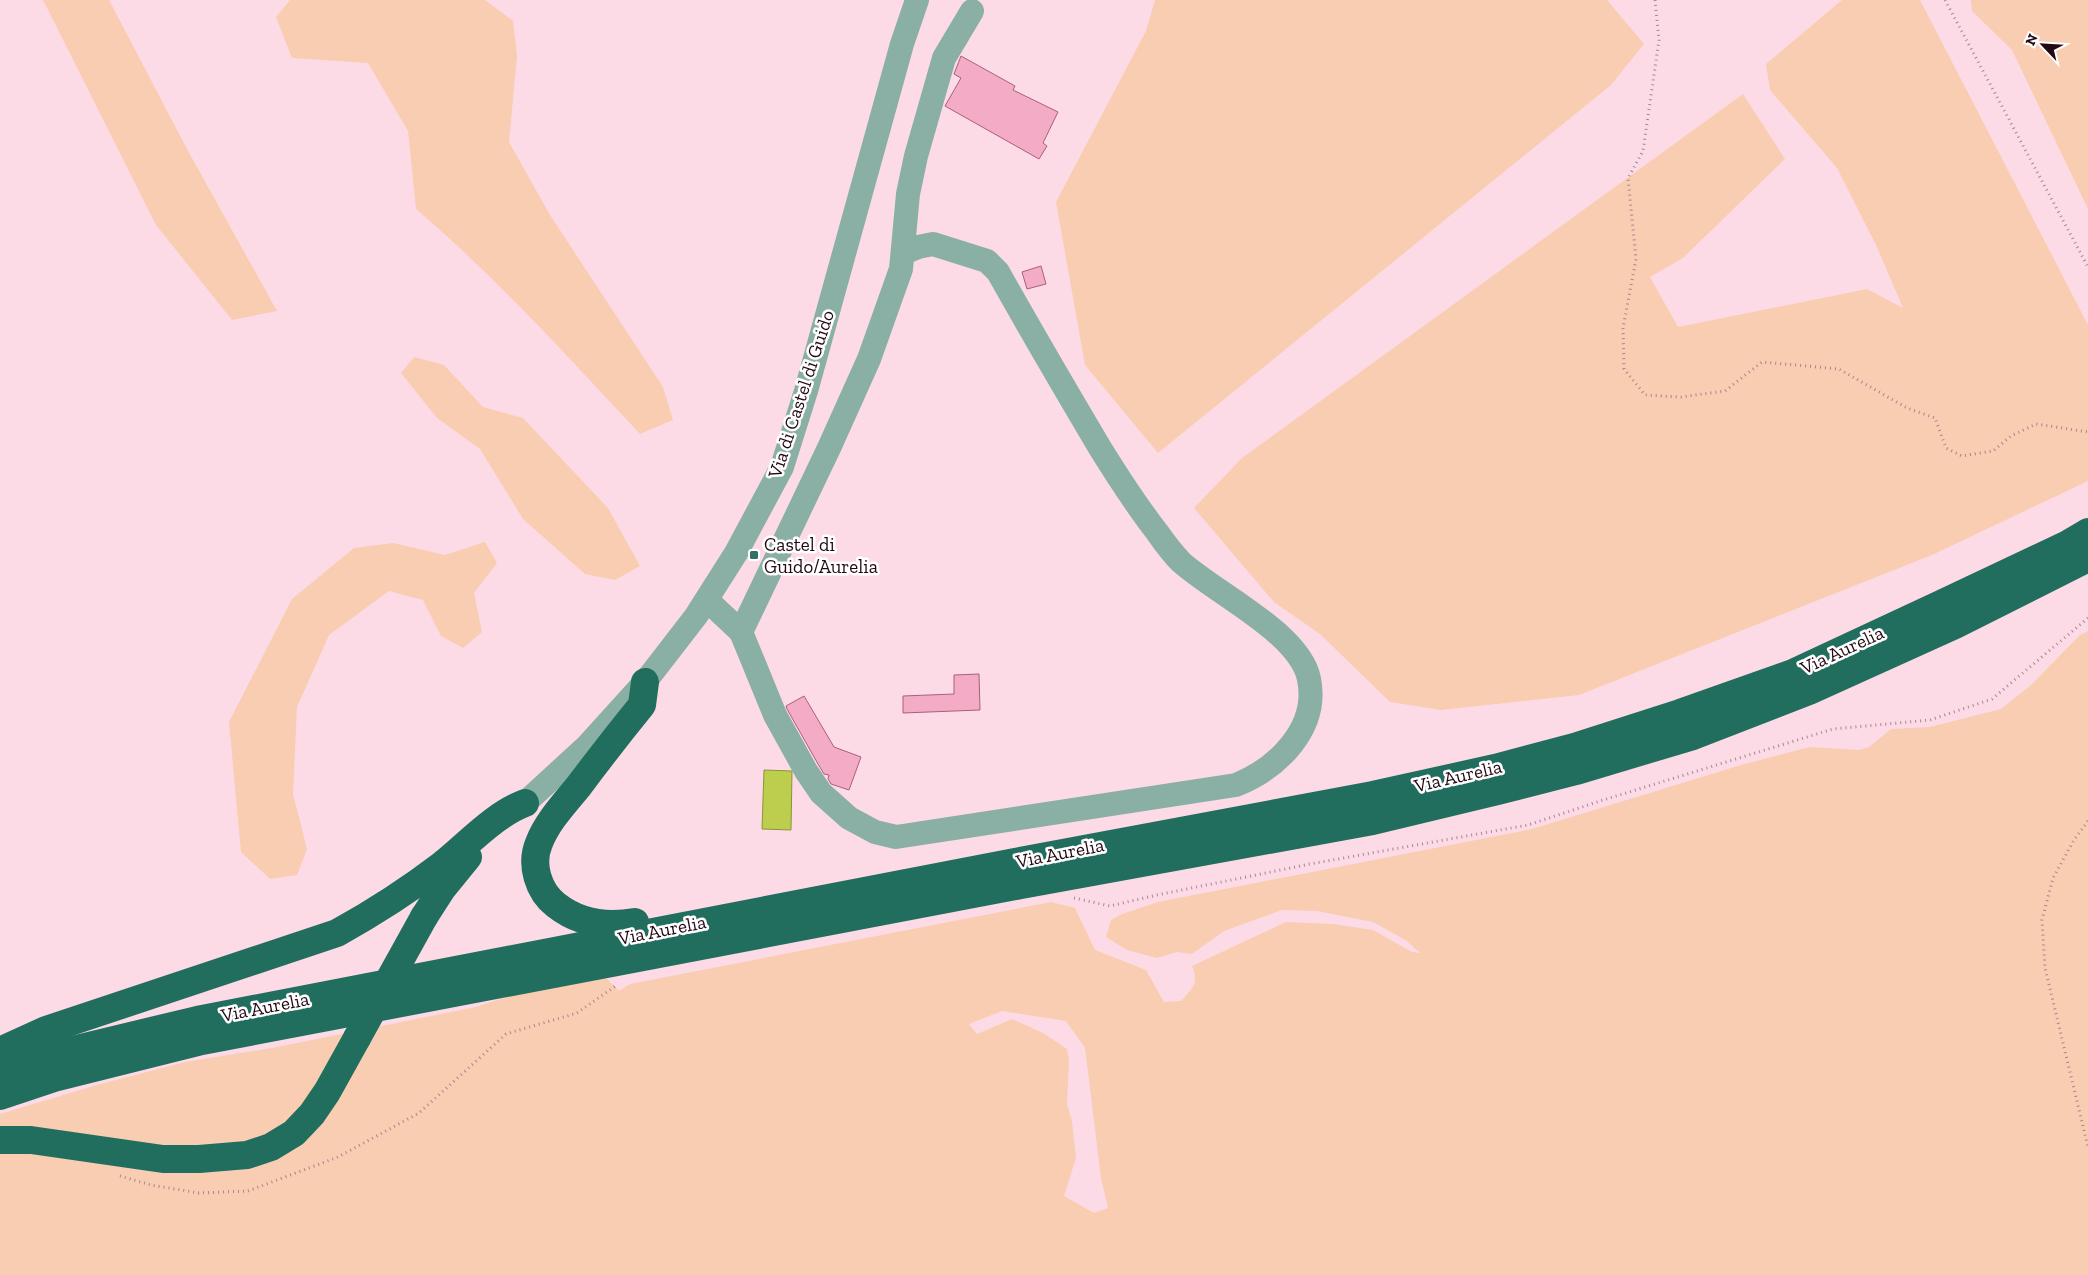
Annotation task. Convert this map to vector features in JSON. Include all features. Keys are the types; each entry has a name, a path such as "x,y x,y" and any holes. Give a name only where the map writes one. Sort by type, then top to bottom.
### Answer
{"highway":[{"name":"Via Aurelia","path":"0,1072 47,1056 197,1020 1373,795 1495,768 1574,747 1680,713 1793,673 1959,596 2088,532"},
{"name":"Via Aurelia","path":"0,1096 54,1078 202,1040 1021,885 1373,821 1516,787 1693,736 1809,691 1955,625 2088,558"},
{"path":"645,682 642,706 550,822 538,844 535,866 540,883 550,900 563,910 579,918 600,924 621,924 990,856 1015,862"},
{"path":"0,1140 31,1140 163,1159 198,1159 247,1155 270,1147 294,1133 312,1114 327,1092 424,917 442,889 465,860 513,818 525,803"},
{"path":"0,1051 46,1030 337,933 380,910 442,864 509,809 525,803"}],"street":[{"name":"Via di Castel di Guido","path":"525,803 587,746 645,682 696,616 736,553 782,468 806,391 900,53 917,0"},
{"path":"741,632 870,359 901,269 908,194 918,147 944,58 972,11"},
{"path":"707,600 741,632 775,716 821,793 849,818 874,832 896,837 1236,784 1255,777 1274,764 1291,746 1301,731 1307,717 1310,680 1298,655 1288,643 1269,627 1179,560 1166,544 1125,490 998,272 988,261 933,244 903,253"}],"path":[{"path":"1655,0 1659,40 1643,151 1628,178 1636,259 1623,328 1624,369 1645,395 1681,397 1725,391 1762,362 1839,369 1908,408 1935,418 1946,448 1962,456 1993,450 2011,436 2036,424 2088,432"},
{"path":"1946,0 2088,266"},
{"path":"1068,896 1110,906 1310,864 1528,825 1833,729 1930,720 1992,699 2088,618"},
{"path":"2088,821 2074,840 2052,878 2042,920 2045,968 2088,1147"},
{"path":"116,1175 152,1185 199,1194 248,1191 338,1156 419,1113 506,1034 577,1013 620,983"}],"shaded area":[{"path":"43,0 109,0 187,149 277,311 232,320 156,225"},
{"path":"290,0 485,0 513,21 517,56 509,142 550,215 663,387 673,420 640,434 503,290 416,209 408,131 368,63 292,58 276,17"},
{"path":"1155,0 1607,0 1644,44 1611,85 1158,453 1085,365 1056,202 1146,31"},
{"path":"1842,0 1920,0 2088,325 2088,481 1932,555 1579,695 1441,710 1390,702 1320,634 1274,602 1194,508 1242,458 1743,94 1785,159 1683,258 1650,277 1678,327 1867,289 1903,308 1876,245 1837,168 1770,90 1766,64"},
{"path":"1971,0 2088,0 2088,209 2012,50 1972,11"},
{"path":"414,357 444,365 483,407 523,418 608,508 640,566 615,580 585,574 523,519 480,449 437,418 401,373"},
{"path":"485,542 497,563 474,593 482,632 463,648 441,636 423,600 389,591 329,635 297,707 293,794 307,849 297,875 270,879 241,852 229,722 292,599 354,548 393,543 445,555"},
{"path":"2088,631 2088,1275 0,1275 0,1114 97,1085 185,1062 272,1048 476,1007 512,995 605,977 619,991 630,984 1051,902 1075,908 1095,950 1146,970 1164,1002 1181,1001 1192,989 1195,977 1192,966 1286,922 1333,924 1373,930 1412,952 1420,953 1407,941 1373,922 1317,911 1282,910 1224,931 1192,954 1177,952 1157,958 1127,950 1106,937 1111,920 1122,914 1158,902 1532,829 1741,765 1810,747 1859,750 1869,747 1891,729 1930,727 2001,709 2031,685 2080,635","holes":["1002,1011 1066,1021 1085,1048 1101,1178 1108,1208 1094,1213 1064,1196 1076,1158 1072,1121 1067,1104 1069,1060 1067,1049 1043,1033 1012,1019 977,1034 969,1024"]},
{"path":"764,770 792,771 791,830 762,829"}],"building":[{"path":"961,56 1015,86 1013,90 1058,112 1043,143 1047,146 1039,159 945,106 961,78 954,74"},
{"path":"1041,266 1046,284 1027,289 1022,272"},
{"path":"979,674 980,710 903,713 903,696 954,694 954,675"},
{"path":"804,696 834,747 861,757 849,790 831,784 828,779 829,775 824,774 787,709 786,706"}],"place":[{"name":"Castel di Guido/Aurelia","path":"754,555"}]}
